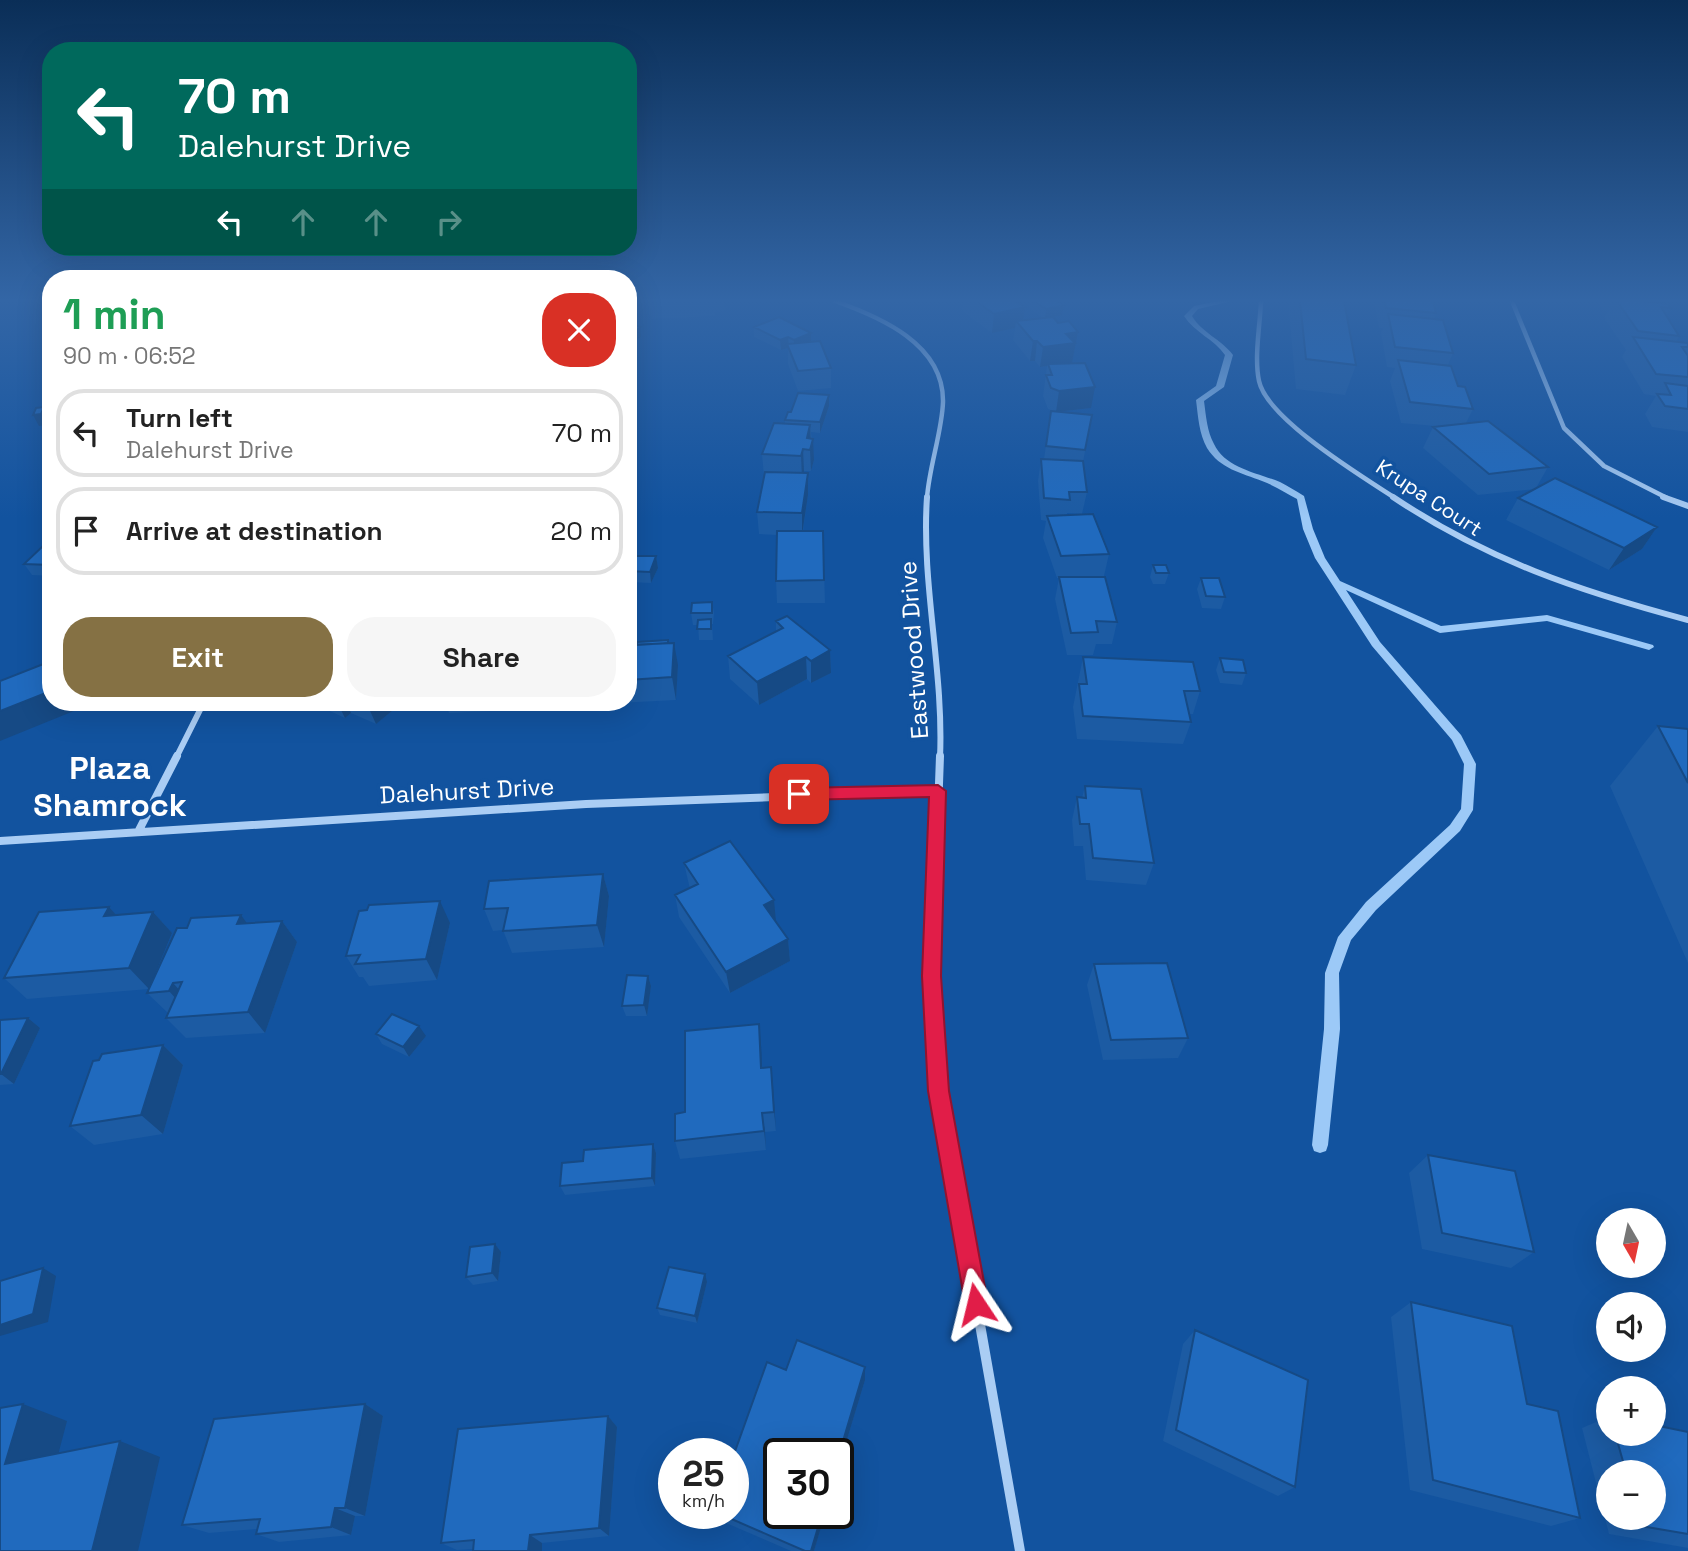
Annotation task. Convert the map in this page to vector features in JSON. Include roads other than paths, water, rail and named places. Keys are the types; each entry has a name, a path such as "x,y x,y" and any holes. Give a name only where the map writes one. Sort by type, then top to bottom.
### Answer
{"street":[{"name":"Eastwood Drive","path":"935,373 943,401 929,473 925,530 942,715 932,976 939,1091 1020,1551"},
{"name":"Krupa Court","path":"1259,373 1263,393 1296,429 1475,547 1548,578 1688,620"},
{"path":"1542,373 1564,428 1576,443 1622,477 1688,506"},
{"path":"138,832 199,711"},
{"name":"Dalehurst Drive","path":"0,841 618,802 816,793 938,791"}],"waterway":[{"path":"1224,373 1220,387 1200,400 1210,447 1220,459 1232,467 1281,486 1301,498 1308,529 1320,558 1376,644 1457,738 1470,764 1467,810 1455,828 1371,906 1345,937 1332,973 1332,1029 1320,1145"},
{"path":"1341,584 1440,630 1547,618 1649,647"}],"district":[{"name":"Plaza Shamrock","path":"110,786"}]}
